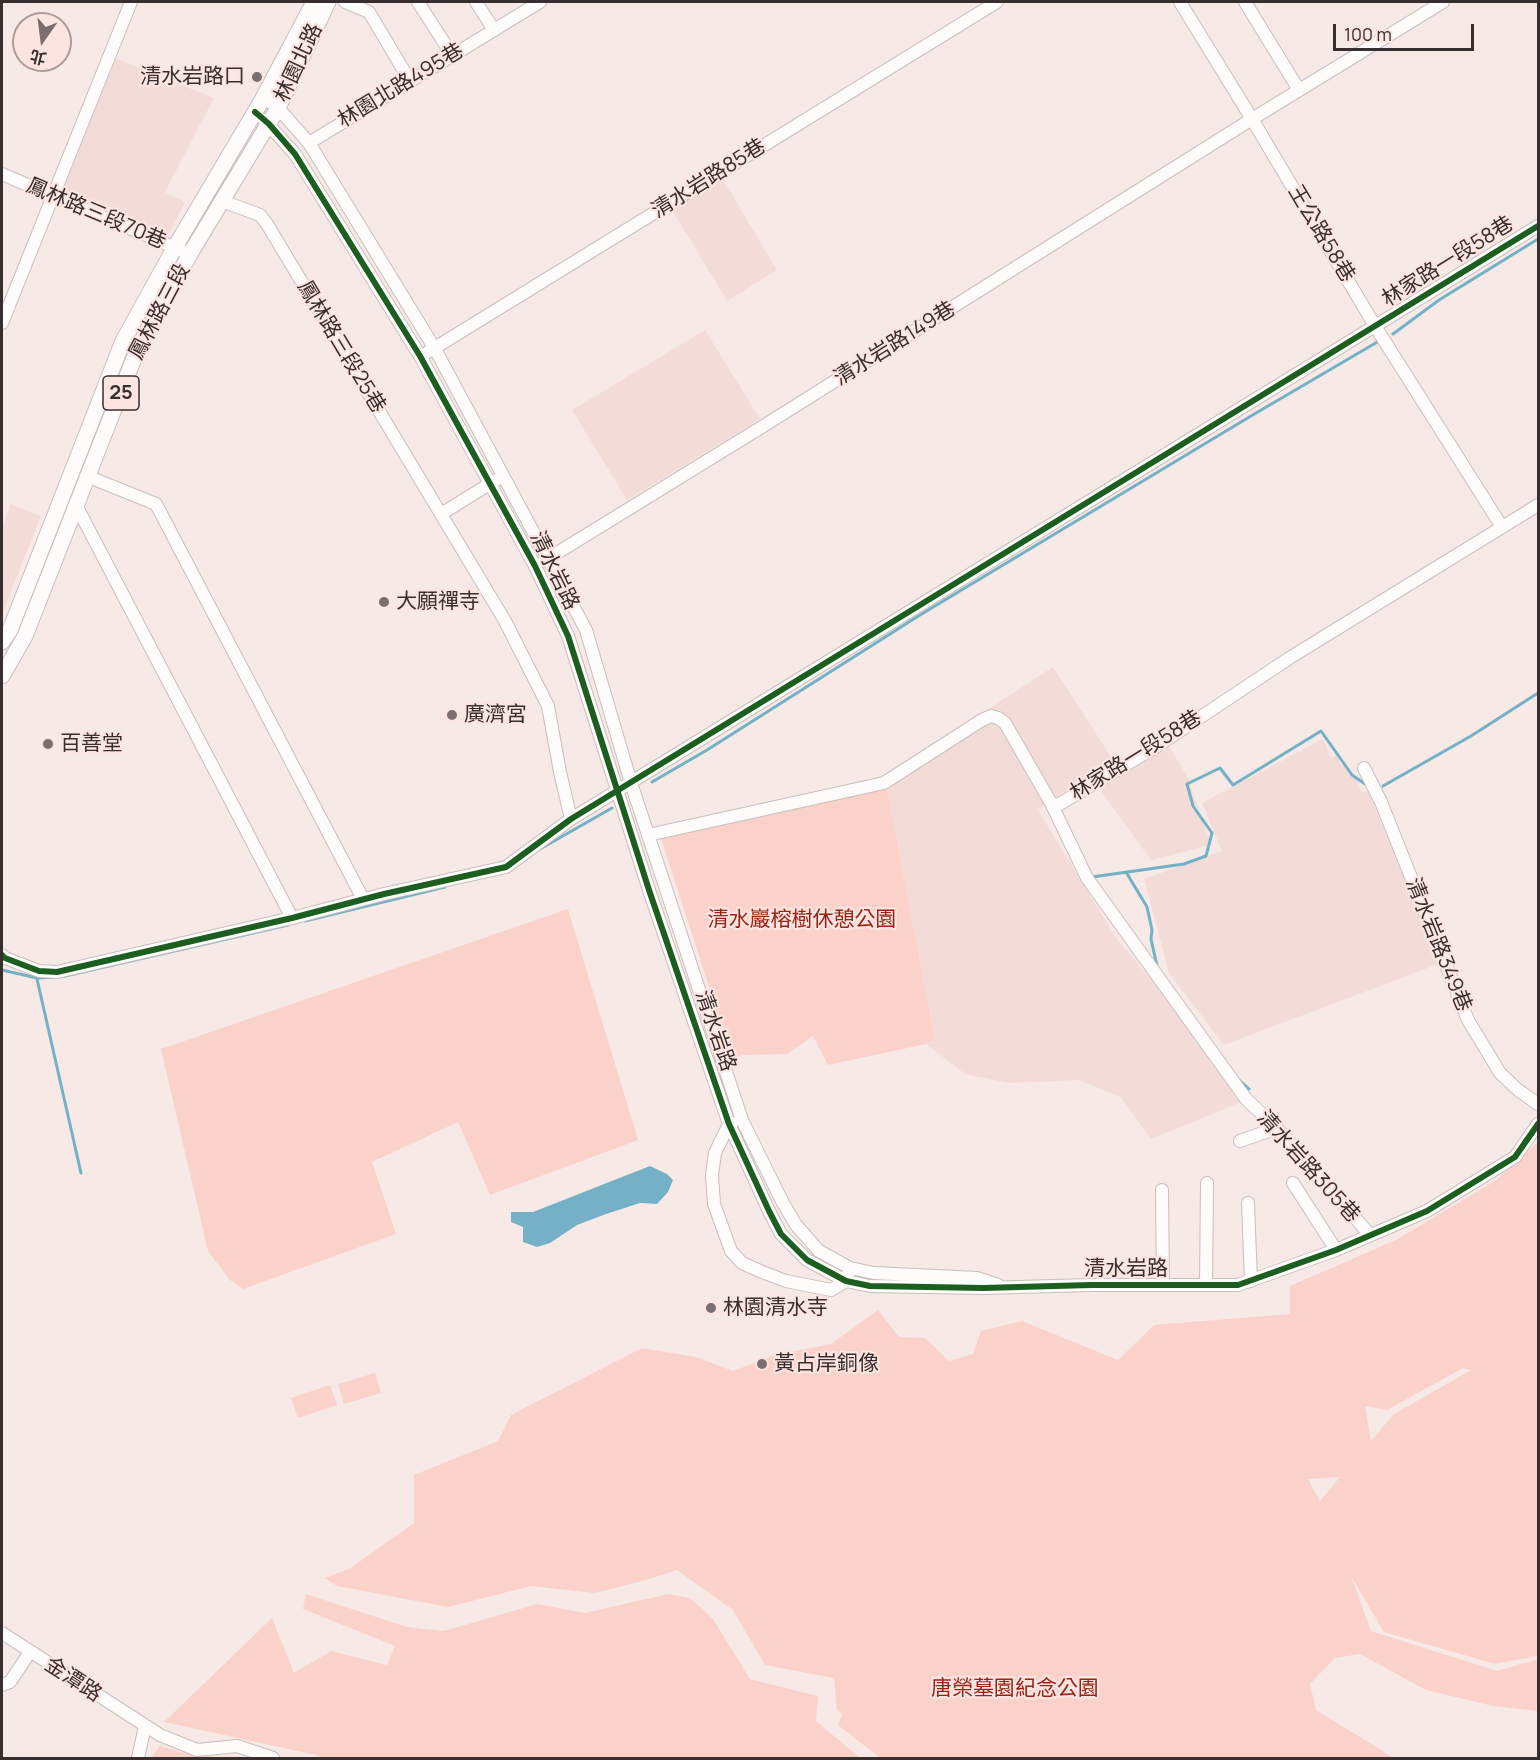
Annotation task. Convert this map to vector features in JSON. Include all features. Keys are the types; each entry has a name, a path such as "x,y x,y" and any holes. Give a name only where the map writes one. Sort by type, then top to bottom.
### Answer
{"main road":[{"name":"林園北路","path":"263,97 314,2"},
{"name":"林園北路","path":"269,124 328,2"},
{"name":"鳳林路三段","path":"4,633 123,341 263,97"},
{"name":"鳳林路三段","path":"2,676 25,636 138,348 190,254 269,124"}],"street":[{"path":"2,324 131,2"},
{"path":"345,2 369,12 410,81"},
{"path":"418,2 452,55"},
{"path":"476,2 494,30"},
{"name":"林園北路495巷","path":"309,143 540,2"},
{"name":"清水岩路85巷","path":"420,356 996,2"},
{"name":"王公路58巷","path":"1180,2 1375,326 1502,527"},
{"path":"1245,2 1299,90"},
{"name":"清水岩路149巷","path":"536,566 765,426 1252,119 1443,2"},
{"name":"清水岩路","path":"263,97 278,108 309,143 435,348 586,630 735,1122 796,1225 819,1251 850,1268 874,1273 977,1278 1003,1287"},
{"name":"清水岩路","path":"255,112 295,153 420,356 536,566 568,636 616,791 769,1211 781,1234 807,1260 846,1281 870,1286 983,1288 1238,1285 1336,1250 1427,1211 1515,1157 1539,1124"},
{"name":"鳳林路三段70巷","path":"2,174 190,254"},
{"name":"鳳林路三段25巷","path":"222,201 260,215 267,224 505,621 548,706 571,819"},
{"name":"林家路一段58巷","path":"2,954 5,958 39,971 57,972 506,867 571,819 616,791 1539,226"},
{"path":"441,514 504,475"},
{"path":"89,477 156,504 363,899"},
{"name":"林家路一段58巷","path":"648,836 884,783 991,716 998,717 1005,723 1051,803 1058,805 1157,746 1291,657 1539,505"},
{"path":"77,507 292,918"},
{"path":"4,633 25,636"},
{"name":"清水岩路349巷","path":"1364,768 1381,802 1468,1020 1500,1073 1518,1090 1539,1104"},
{"name":"清水岩路305巷","path":"1051,803 1087,878 1246,1099 1277,1128 1370,1235"},
{"name":"清水岩路","path":"735,1122 715,1153 712,1175 714,1204 730,1251 742,1263 786,1281 831,1290 846,1281"},
{"path":"1240,1140 1277,1128"},
{"path":"1206,1285 1207,1183"},
{"path":"1293,1183 1336,1250"},
{"path":"1162,1190 1163,1285"},
{"path":"1248,1203 1251,1281"},
{"path":"846,1281 850,1268"},
{"name":"金潭路","path":"2,1633 160,1735 197,1750 237,1746 273,1758"},
{"path":"2,1686 10,1682 30,1652"},
{"path":"138,1758 145,1726"}],"shaded area":[{"path":"112,57 214,98 165,192 185,202 169,234 59,189"},
{"path":"722,178 777,270 727,301 671,208"},
{"path":"705,330 760,419 627,500 572,410"},
{"path":"11,504 41,516 2,614 2,528"},
{"path":"1053,667 1113,760 1038,810 1116,938 1251,1098 1151,1139 1121,1097 1079,1080 1009,1083 965,1074 926,1044 935,1040 887,788 892,772"},
{"path":"1323,739 1331,757 1337,755 1341,766 1346,764 1362,793 1368,791 1441,963 1224,1045 1169,973 1144,879 1222,851 1202,803"},
{"path":"1167,743 1187,776 1211,845 1151,860 1099,788"}],"green space":[{"name":"清水巖榕樹休憩公園","path":"887,788 935,1040 926,1044 828,1065 813,1036 787,1054 743,1055 732,1058 661,838"},
{"path":"568,909 638,1140 490,1195 458,1122 372,1162 396,1234 243,1289 230,1280 208,1251 161,1049"},
{"name":"唐榮墓園紀念公園","path":"1538,1142 1538,1656 1495,1664 1384,1632 1351,1576 1371,1631 1497,1671 1538,1659 1538,1711 1493,1706 1426,1690 1360,1654 1335,1658 1310,1684 1316,1710 1394,1758 880,1758 838,1725 842,1714 837,1710 834,1678 765,1665 733,1610 677,1570 595,1593 531,1586 448,1607 337,1586 325,1578 349,1569 414,1523 414,1475 498,1441 511,1415 642,1348 696,1357 733,1371 775,1355 831,1344 878,1310 899,1337 925,1338 949,1361 973,1354 981,1331 1022,1321 1118,1360 1154,1325 1290,1314 1290,1286 1396,1240 1495,1181","holes":["1463,1368 1471,1370 1394,1414 1371,1441 1365,1406 1387,1410","1340,1477 1320,1501 1308,1479"]},
{"path":"375,1373 381,1393 344,1404 338,1384"},
{"path":"330,1385 337,1405 298,1418 291,1398"},
{"path":"306,1594 407,1627 444,1631 537,1604 585,1613 668,1594 690,1598 713,1619 750,1679 818,1696 816,1721 860,1758 322,1758 164,1722 272,1618 294,1673 331,1651 387,1665 395,1646 303,1609"},
{"path":"160,1746 191,1755 234,1758 151,1758"}],"water":[{"path":"650,1166 667,1174 673,1180 668,1192 657,1204 640,1203 606,1214 577,1225 550,1243 537,1247 523,1242 523,1227 511,1222 511,1212 533,1212"}],"waterway":[{"path":"1393,334 1439,300 1538,239"},
{"path":"652,782 707,750 920,615 1379,341"},
{"path":"1383,786 1471,736 1538,693"},
{"path":"1092,877 1184,864 1206,856 1212,833 1193,806 1187,784 1220,768 1233,785 1321,731 1352,775 1368,786"},
{"path":"540,849 612,808"},
{"path":"1126,872 1147,907 1157,966"},
{"path":"305,921 445,887"},
{"path":"65,976 288,925"},
{"path":"2,970 37,978 58,977"},
{"path":"37,979 81,1173"},
{"path":"1239,1080 1249,1089"}],"cycle path":[{"path":"255,112 269,124 295,154 420,356 535,566 568,636 649,890 729,1124 781,1234 807,1260 846,1281 870,1286 983,1288 1238,1285 1336,1250 1427,1211 1515,1157 1538,1124"},
{"path":"2,955 39,971 57,972 506,867 571,819 1538,226"}],"place":[{"name":"清水岩路口","path":"257,77"},
{"name":"大願禪寺","path":"384,602"},
{"name":"廣濟宮","path":"452,715"},
{"name":"百善堂","path":"48,744"},
{"name":"林園清水寺","path":"711,1308"},
{"name":"黃占岸銅像","path":"762,1364"}]}
